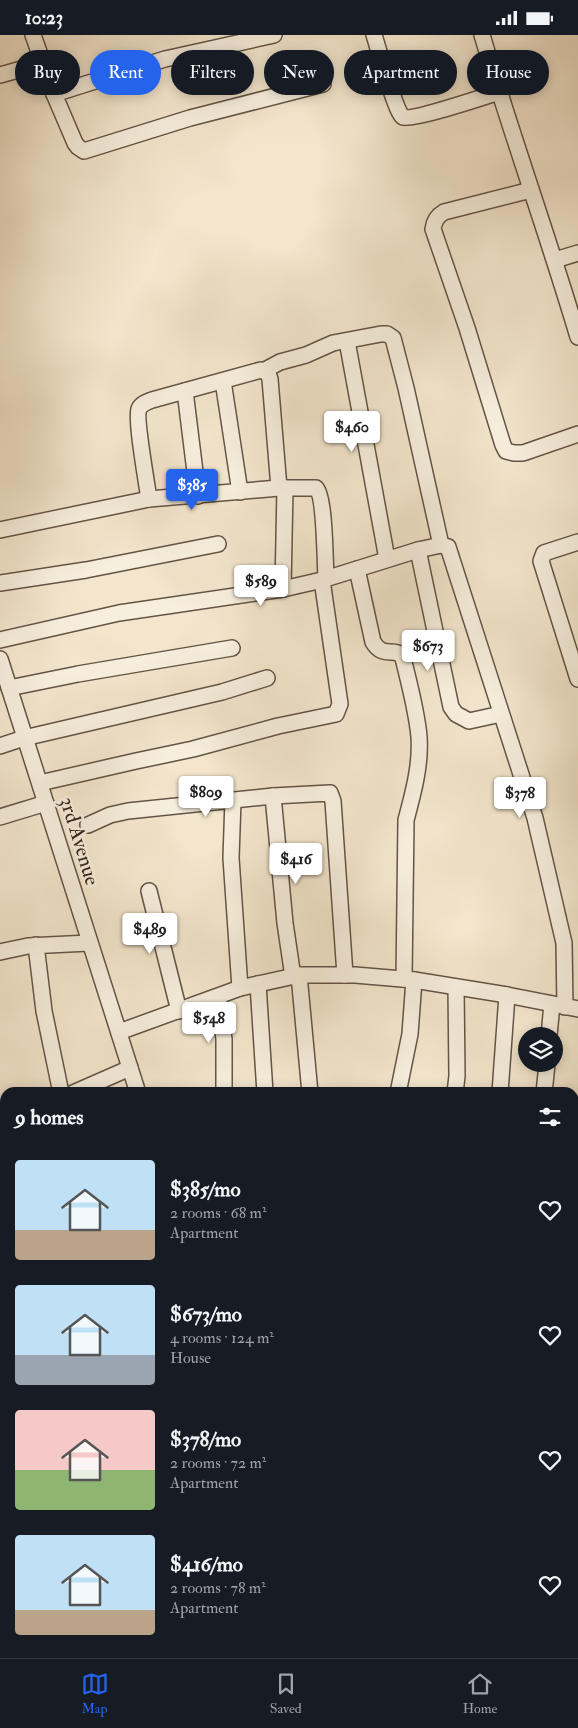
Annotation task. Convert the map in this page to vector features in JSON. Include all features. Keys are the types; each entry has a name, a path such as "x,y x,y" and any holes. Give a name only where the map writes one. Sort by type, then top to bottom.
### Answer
{"street":[{"path":"33,35 38,50"},
{"path":"80,86 166,59 274,35"},
{"path":"374,35 399,114 403,117 409,118 424,115 489,95"},
{"path":"482,35 486,50"},
{"path":"0,75 15,71"},
{"path":"54,95 78,147 84,151 190,118 281,95"},
{"path":"500,95 556,261 578,337"},
{"path":"531,191 444,212 438,216 434,223 434,229 506,451 523,453 578,434"},
{"path":"556,261 578,253"},
{"path":"149,499 138,410 141,406 152,399 265,370 280,362 306,355 333,343 387,334 394,337 396,342 441,545"},
{"path":"346,341 387,559"},
{"path":"265,370 268,373 272,395 282,488 283,589"},
{"path":"223,381 240,493"},
{"path":"185,391 198,496"},
{"path":"0,530 149,499 240,493 282,488 316,488 319,490 322,505 324,579 340,704 336,714 278,726 193,749 40,783"},
{"path":"578,542 544,553 541,561 578,679"},
{"path":"0,583 86,570 218,544"},
{"path":"0,640 119,613 283,589 324,579 418,550 441,545 450,548 535,818 564,943 565,1007 554,1027"},
{"path":"418,550 451,707 456,714 469,721 501,714"},
{"path":"357,569 373,642 384,653 400,654 403,658 419,737 417,767 406,820 410,1034 399,1087"},
{"path":"9,688 78,674 232,648"},
{"name":"3rd Avenue","path":"0,659 136,1087"},
{"path":"0,745 222,692 267,678"},
{"path":"88,825 110,815 128,811 273,796 324,792 331,794 345,975"},
{"path":"273,796 285,923 296,976 309,1087"},
{"path":"233,800 231,858 240,988"},
{"path":"0,817 46,803"},
{"path":"149,891 179,1011"},
{"path":"0,952 36,945 89,943"},
{"path":"36,945 44,1011 60,1087"},
{"path":"119,1031 240,988 296,976 345,975 409,980 507,995 565,1007"},
{"path":"258,984 265,1087"},
{"path":"456,987 456,1087"},
{"path":"500,1087 507,995"},
{"path":"218,997 224,1039 224,1087"},
{"path":"87,1087 130,1068"},
{"path":"545,1087 546,1072"}]}
